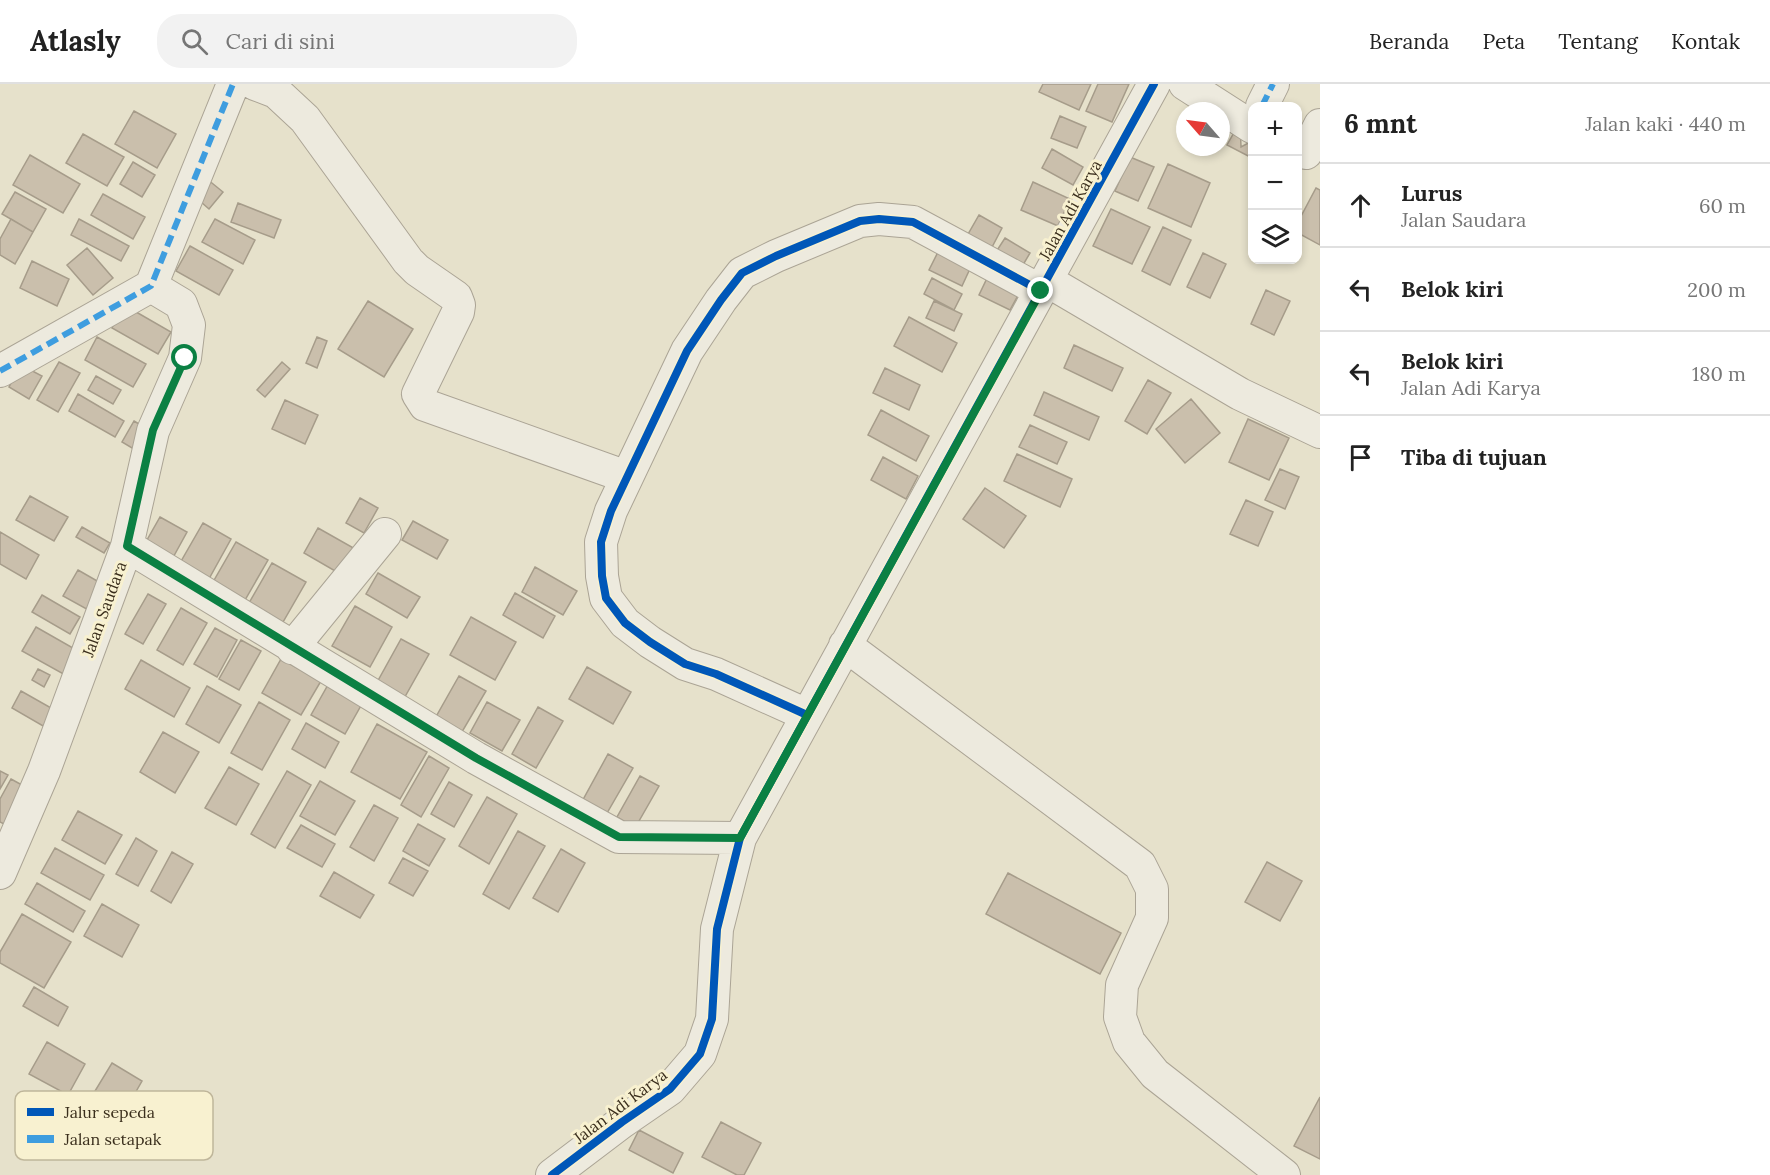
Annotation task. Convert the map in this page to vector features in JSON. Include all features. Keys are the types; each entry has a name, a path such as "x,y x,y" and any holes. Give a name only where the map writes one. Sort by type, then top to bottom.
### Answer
{"street":[{"path":"0,371 151,286 233,84"},
{"path":"255,84 276,92 305,118 408,261 456,297 459,305 458,312 418,394 420,400 425,405 472,423 627,477"},
{"name":"Jalan Adi Karya","path":"552,1175 670,1089 700,1054 712,1019 717,929 740,838 1154,84"},
{"path":"1185,84 1248,118"},
{"path":"1264,102 1273,84"},
{"path":"1308,154 1320,125"},
{"path":"807,715 716,674 685,664 650,642 625,623 606,598 602,576 601,542 611,511 687,351 742,273 776,256 860,221 879,219 913,222 1044,286 1240,394 1320,432"},
{"name":"Jalan Saudara","path":"0,873 44,771 127,546 153,430 185,358 189,325 181,304 151,286"},
{"path":"292,648 386,534"},
{"path":"127,546 476,758 619,837 740,838"},
{"path":"845,645 1140,865 1152,889 1152,918 1122,985 1120,1017 1129,1042 1155,1074 1284,1175"}],"building":[{"path":"1043,84 1091,84 1079,110 1039,92"},
{"path":"1098,84 1129,84 1112,122 1086,111"},
{"path":"134,111 176,134 157,168 115,144"},
{"path":"1060,116 1086,127 1077,148 1051,138"},
{"path":"1240,122 1241,147 1248,143 1248,156 1230,147 1230,140"},
{"path":"83,134 124,157 107,186 66,163"},
{"path":"1052,149 1083,167 1073,185 1042,168"},
{"path":"30,155 80,184 63,213 13,185"},
{"path":"1130,157 1154,167 1138,201 1115,191"},
{"path":"133,162 155,175 142,197 120,184"},
{"path":"1168,164 1210,183 1191,227 1148,208"},
{"path":"207,179 223,192 209,209 193,195"},
{"path":"1033,182 1070,199 1058,226 1021,210"},
{"path":"1316,188 1320,190 1320,245 1302,235 1302,214"},
{"path":"15,192 46,209 33,232 2,214"},
{"path":"103,194 145,217 133,239 91,215"},
{"path":"238,203 281,220 274,238 231,222"},
{"path":"1111,209 1150,227 1132,264 1093,246"},
{"path":"979,215 1002,228 991,249 967,236"},
{"path":"11,219 33,232 15,264 0,255 0,239"},
{"path":"79,219 129,246 121,261 71,235"},
{"path":"215,219 255,240 243,264 202,242"},
{"path":"1163,227 1191,240 1170,285 1142,271"},
{"path":"1005,238 1030,253 1020,270 994,255"},
{"path":"942,244 974,260 962,286 929,270"},
{"path":"190,246 233,270 219,295 176,271"},
{"path":"87,248 113,278 93,295 67,265"},
{"path":"1203,253 1226,264 1210,298 1187,287"},
{"path":"32,261 69,279 57,306 20,288"},
{"path":"990,272 1022,288 1010,310 979,295"},
{"path":"932,278 962,294 954,310 924,294"},
{"path":"1266,290 1290,301 1274,335 1251,324"},
{"path":"368,301 413,329 384,377 338,349"},
{"path":"934,301 962,314 954,331 926,318"},
{"path":"124,305 171,332 158,354 112,328"},
{"path":"909,317 957,343 942,372 894,346"},
{"path":"97,337 146,364 133,387 85,360"},
{"path":"317,337 327,341 317,368 306,363"},
{"path":"1074,345 1123,368 1112,391 1064,368"},
{"path":"59,362 80,373 58,412 37,400"},
{"path":"282,362 290,369 265,397 257,390"},
{"path":"21,365 42,376 29,399 9,387"},
{"path":"885,368 920,385 909,410 873,393"},
{"path":"96,376 121,390 113,404 88,390"},
{"path":"1148,380 1171,393 1147,434 1125,421"},
{"path":"1044,392 1099,417 1089,440 1034,415"},
{"path":"78,394 124,421 115,437 69,411"},
{"path":"1191,399 1220,433 1185,463 1156,429"},
{"path":"285,400 318,415 305,444 272,429"},
{"path":"881,410 929,436 916,461 868,435"},
{"path":"1248,419 1289,438 1269,480 1229,462"},
{"path":"134,421 149,430 137,451 122,442"},
{"path":"1030,425 1067,442 1057,464 1019,447"},
{"path":"1017,454 1072,479 1060,507 1004,481"},
{"path":"883,457 918,476 906,499 871,480"},
{"path":"1280,469 1299,477 1285,509 1265,500"},
{"path":"985,488 1026,516 1004,548 963,519"},
{"path":"30,496 68,517 54,541 16,520"},
{"path":"360,498 378,508 364,533 346,523"},
{"path":"1246,500 1273,512 1258,546 1230,534"},
{"path":"160,517 187,532 170,563 143,547"},
{"path":"413,521 448,540 437,559 402,540"},
{"path":"203,523 231,539 205,586 176,570"},
{"path":"82,527 110,543 104,553 76,537"},
{"path":"318,528 357,550 342,575 304,553"},
{"path":"0,532 39,555 26,579 0,564"},
{"path":"236,542 268,560 241,607 209,589"},
{"path":"272,563 306,582 279,629 245,610"},
{"path":"535,567 577,591 563,615 522,592"},
{"path":"78,570 106,586 92,612 63,596"},
{"path":"378,573 420,597 407,618 366,594"},
{"path":"515,593 555,616 543,638 503,615"},
{"path":"148,594 166,604 143,644 125,634"},
{"path":"42,595 80,617 70,634 32,612"},
{"path":"355,606 392,627 370,667 332,646"},
{"path":"181,608 207,623 183,665 157,650"},
{"path":"471,617 516,642 495,680 450,655"},
{"path":"36,627 80,652 67,676 22,651"},
{"path":"215,628 237,640 217,677 194,664"},
{"path":"401,639 429,654 402,702 375,686"},
{"path":"241,640 261,651 239,690 219,679"},
{"path":"281,659 321,681 301,715 262,693"},
{"path":"141,660 190,688 174,717 125,689"},
{"path":"587,667 631,692 613,724 569,699"},
{"path":"38,669 50,675 44,687 32,680"},
{"path":"459,676 486,691 459,737 433,722"},
{"path":"329,683 363,702 345,734 311,715"},
{"path":"207,686 241,705 219,743 186,724"},
{"path":"21,691 60,713 50,730 12,708"},
{"path":"259,702 290,720 262,770 231,753"},
{"path":"487,702 520,720 502,751 470,733"},
{"path":"538,707 563,721 536,768 512,754"},
{"path":"306,723 339,742 325,768 292,749"},
{"path":"377,724 427,752 400,799 351,772"},
{"path":"163,732 199,752 175,793 140,772"},
{"path":"608,754 633,768 603,820 579,807"},
{"path":"429,756 449,768 421,817 401,805"},
{"path":"229,767 259,784 236,825 205,808"},
{"path":"0,771 8,775 0,789"},
{"path":"287,771 311,785 275,848 251,834"},
{"path":"640,776 659,786 635,828 617,817"},
{"path":"11,779 33,791 12,828 0,822 0,799"},
{"path":"320,781 355,801 335,835 300,816"},
{"path":"449,782 472,795 454,827 431,814"},
{"path":"487,797 517,814 489,864 459,846"},
{"path":"374,805 398,818 374,861 350,847"},
{"path":"78,811 122,835 105,864 62,840"},
{"path":"418,824 445,839 429,866 403,851"},
{"path":"301,825 335,844 322,867 287,848"},
{"path":"518,831 545,846 509,909 483,894"},
{"path":"136,838 157,851 138,886 116,874"},
{"path":"55,848 104,875 90,900 41,873"},
{"path":"561,849 585,863 558,912 533,898"},
{"path":"172,852 193,864 171,903 151,891"},
{"path":"403,858 428,871 413,896 389,883"},
{"path":"1267,862 1302,881 1280,921 1245,902"},
{"path":"334,872 374,895 360,918 320,896"},
{"path":"1008,873 1121,933 1100,974 986,914"},
{"path":"37,883 85,911 73,932 25,904"},
{"path":"102,904 139,925 122,957 84,936"},
{"path":"22,914 71,942 44,988 0,963 0,952"},
{"path":"34,987 68,1007 58,1026 23,1006"},
{"path":"47,1042 85,1064 70,1091 61,1091 29,1074"},
{"path":"112,1063 142,1081 136,1091 95,1091"},
{"path":"1320,1097 1320,1159 1294,1146"},
{"path":"721,1122 761,1143 744,1175 737,1175 702,1157"},
{"path":"639,1130 683,1153 673,1173 629,1150"}],"marked path":[{"path":"0,371 151,286 233,84"},
{"path":"1264,102 1273,84"}],"cycle path":[{"path":"552,1175 670,1089 700,1054 712,1019 717,929 740,838 1154,84"},
{"path":"807,715 716,674 685,664 625,623 606,598 602,576 601,542 611,511 687,351 742,273 776,256 860,221 879,219 913,222 1041,291"}],"route":[{"path":"185,358 153,430 127,546 476,758 619,837 740,838 1041,291"}]}
